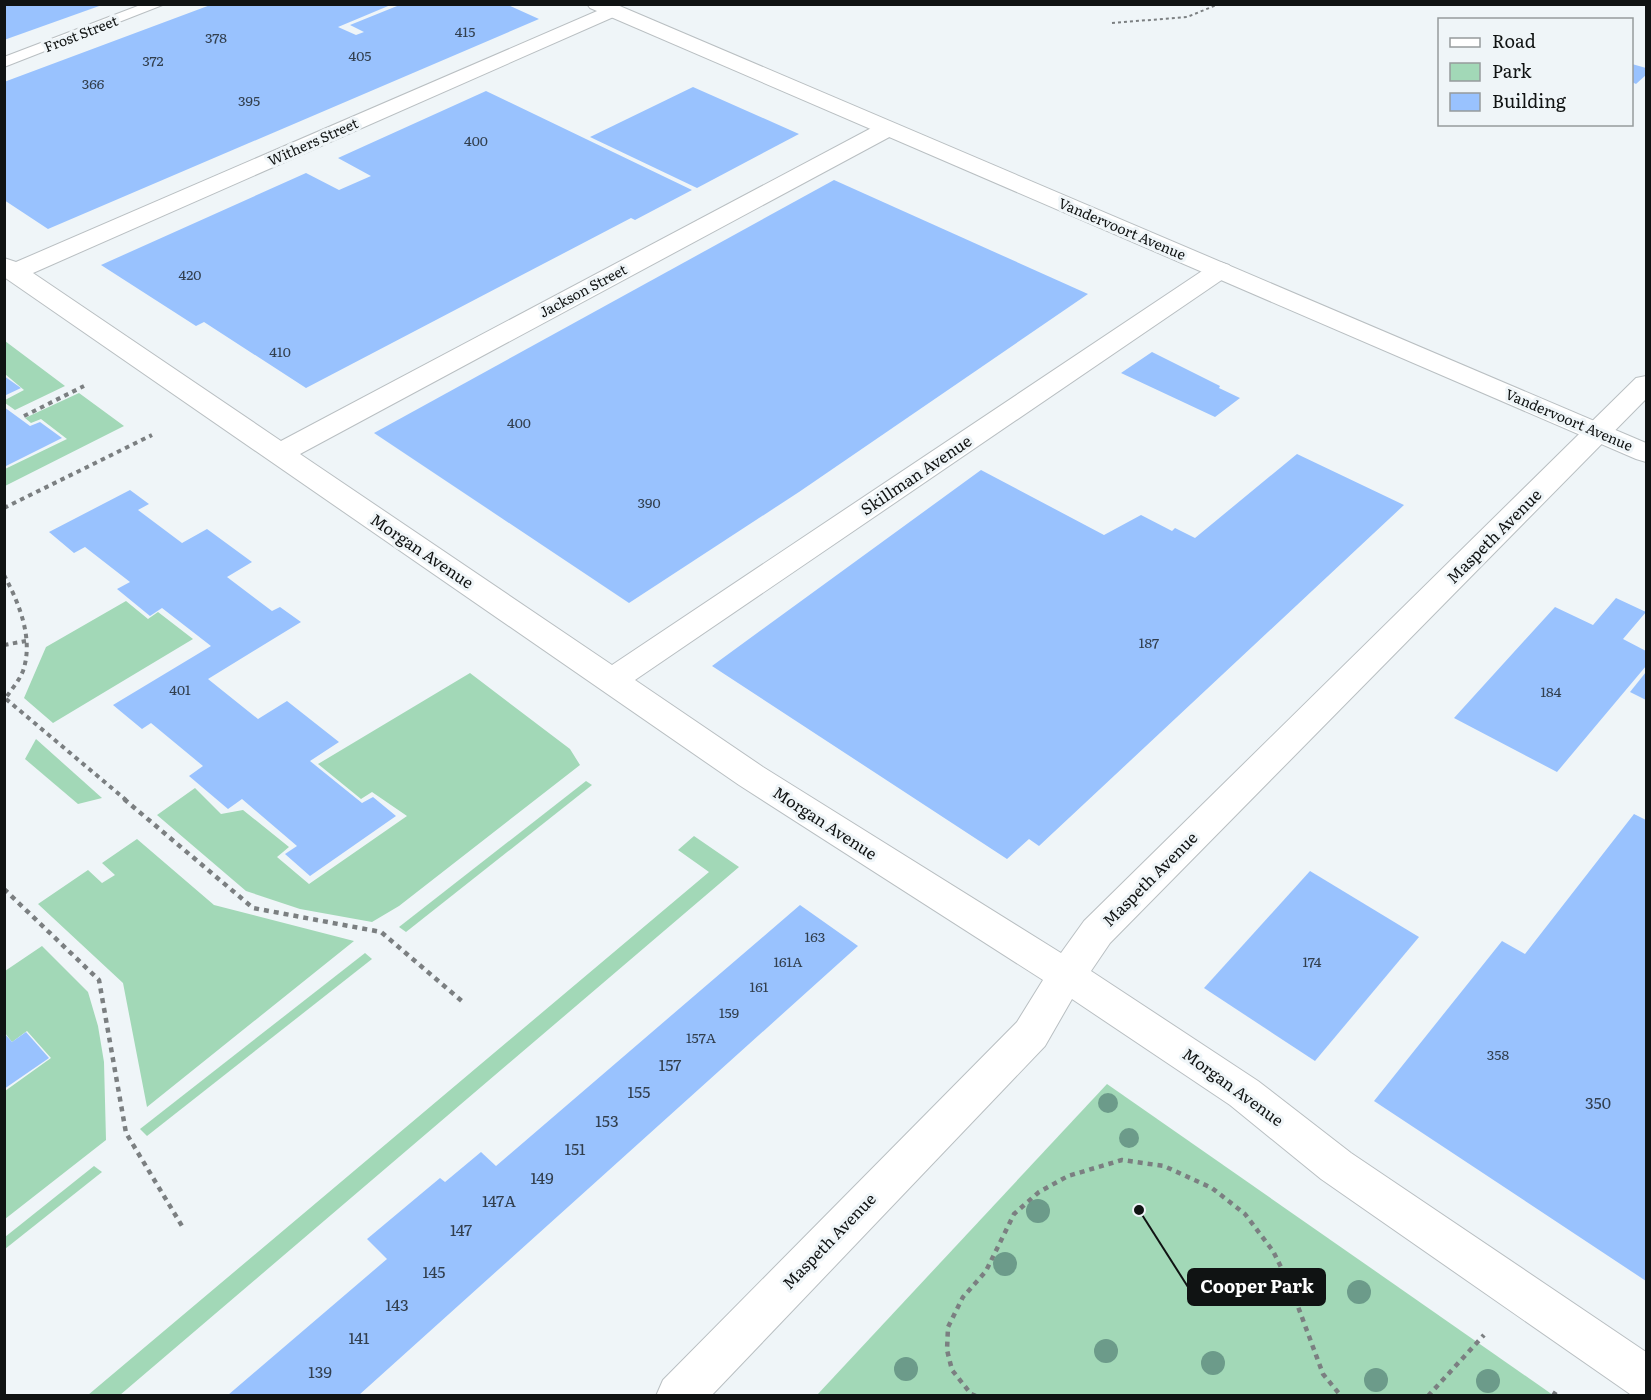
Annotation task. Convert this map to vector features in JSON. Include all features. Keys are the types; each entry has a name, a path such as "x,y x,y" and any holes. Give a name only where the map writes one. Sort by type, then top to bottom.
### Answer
{"street":[{"name":"Vandervoort Avenue","path":"604,8 1647,453"},
{"name":"Withers Street","path":"9,269 604,8"},
{"name":"Jackson Street","path":"279,454 887,129"},
{"name":"Morgan Avenue","path":"9,269 751,776 1137,1020 1244,1093 1336,1166 1647,1378"},
{"name":"Skillman Avenue","path":"612,680 1220,270"},
{"name":"Maspeth Avenue","path":"679,1395 1031,1034 1066,976 1097,932 1647,384"}],"lane":[{"name":"Frost Street","path":"4,63 158,4"}],"path":[{"path":"1112,24 1187,17 1220,4"},
{"path":"24,416 84,386"},
{"path":"4,508 152,435"},
{"path":"4,575 18,600 26,641 24,668 5,699 253,908 381,932 464,1003"},
{"path":"4,645 26,641"},
{"path":"4,889 99,980 126,1133 182,1226"},
{"path":"972,1395 952,1370 947,1350 948,1327 963,1298 986,1271 1014,1215 1039,1192 1068,1176 1122,1160 1164,1166 1212,1188 1245,1214 1274,1251 1290,1285 1323,1374 1341,1395"},
{"path":"1428,1395 1484,1335"},
{"path":"1553,1395 1558,1388"}],"green space":[{"path":"4,341 65,386 15,410 5,403 5,400 24,390 5,374"},
{"path":"79,393 124,426 5,486 5,469 67,439 41,419 31,423 25,418"},
{"path":"126,601 148,619 158,612 193,639 53,723 24,698 46,647"},
{"path":"470,673 570,749 580,765 399,906 372,922 300,909 246,891 157,815 195,788 221,814 243,810 289,847 277,857 309,884 407,816 372,792 361,799 318,764"},
{"path":"36,739 102,798 78,804 25,759"},
{"path":"586,781 592,785 406,932 399,927"},
{"path":"694,836 739,867 120,1395 88,1395 709,872 678,850"},
{"path":"137,839 214,905 354,941 147,1107 123,983 38,904 88,870 102,883 115,875 102,863"},
{"path":"42,946 88,992 98,1026 104,1062 106,1140 5,1219 5,1091 51,1058 27,1031 12,1042 5,1033 5,971"},
{"path":"365,953 372,959 147,1136 140,1129"},
{"path":"1107,1084 1553,1395 817,1395"},
{"path":"94,1166 102,1172 5,1249 5,1237"}],"building":[{"path":"4,4 102,4 102,5 4,40"},
{"path":"213,4 393,4 338,27 356,35 364,32 350,25 402,4 506,4 539,19 48,229 4,200 4,82"},
{"path":"1633,64 1646,68 1646,75 1636,84 1633,82"},
{"path":"693,87 799,134 697,188 590,137"},
{"path":"486,91 692,190 635,220 631,218 306,388 204,322 196,326 101,265 306,173 339,190 371,176 338,158"},
{"path":"834,180 1088,294 799,492 629,603 374,433"},
{"path":"1152,352 1240,398 1215,417 1121,373"},
{"path":"4,376 21,388 4,396"},
{"path":"4,407 30,426 40,422 62,438 4,467"},
{"path":"1297,454 1404,505 1039,846 1029,839 1007,859 712,666 981,470 1104,535 1141,515 1172,531 1175,528 1195,538"},
{"path":"130,490 149,504 138,510 182,543 207,529 252,562 227,577 272,611 280,607 301,622 208,679 258,719 287,701 339,742 310,761 362,803 373,797 396,816 310,876 285,854 297,846 242,799 228,809 189,776 203,766 151,723 142,729 113,705 211,646 162,608 150,616 117,589 130,582 85,547 74,553 49,532"},
{"path":"1616,598 1646,612 1623,639 1646,651 1646,666 1557,772 1454,718 1555,607 1593,625"},
{"path":"1646,672 1646,700 1630,692"},
{"path":"1634,814 1646,820 1646,1281 1374,1101 1502,941 1525,954"},
{"path":"1310,871 1419,937 1315,1061 1204,988"},
{"path":"800,905 858,946 359,1395 228,1395 387,1259 367,1239 440,1178 445,1182 481,1152 496,1166"},
{"path":"26,1032 49,1058 4,1089 4,1033 12,1042"}],"place":[{"name":"Cooper Park","path":"1139,1210"}]}
